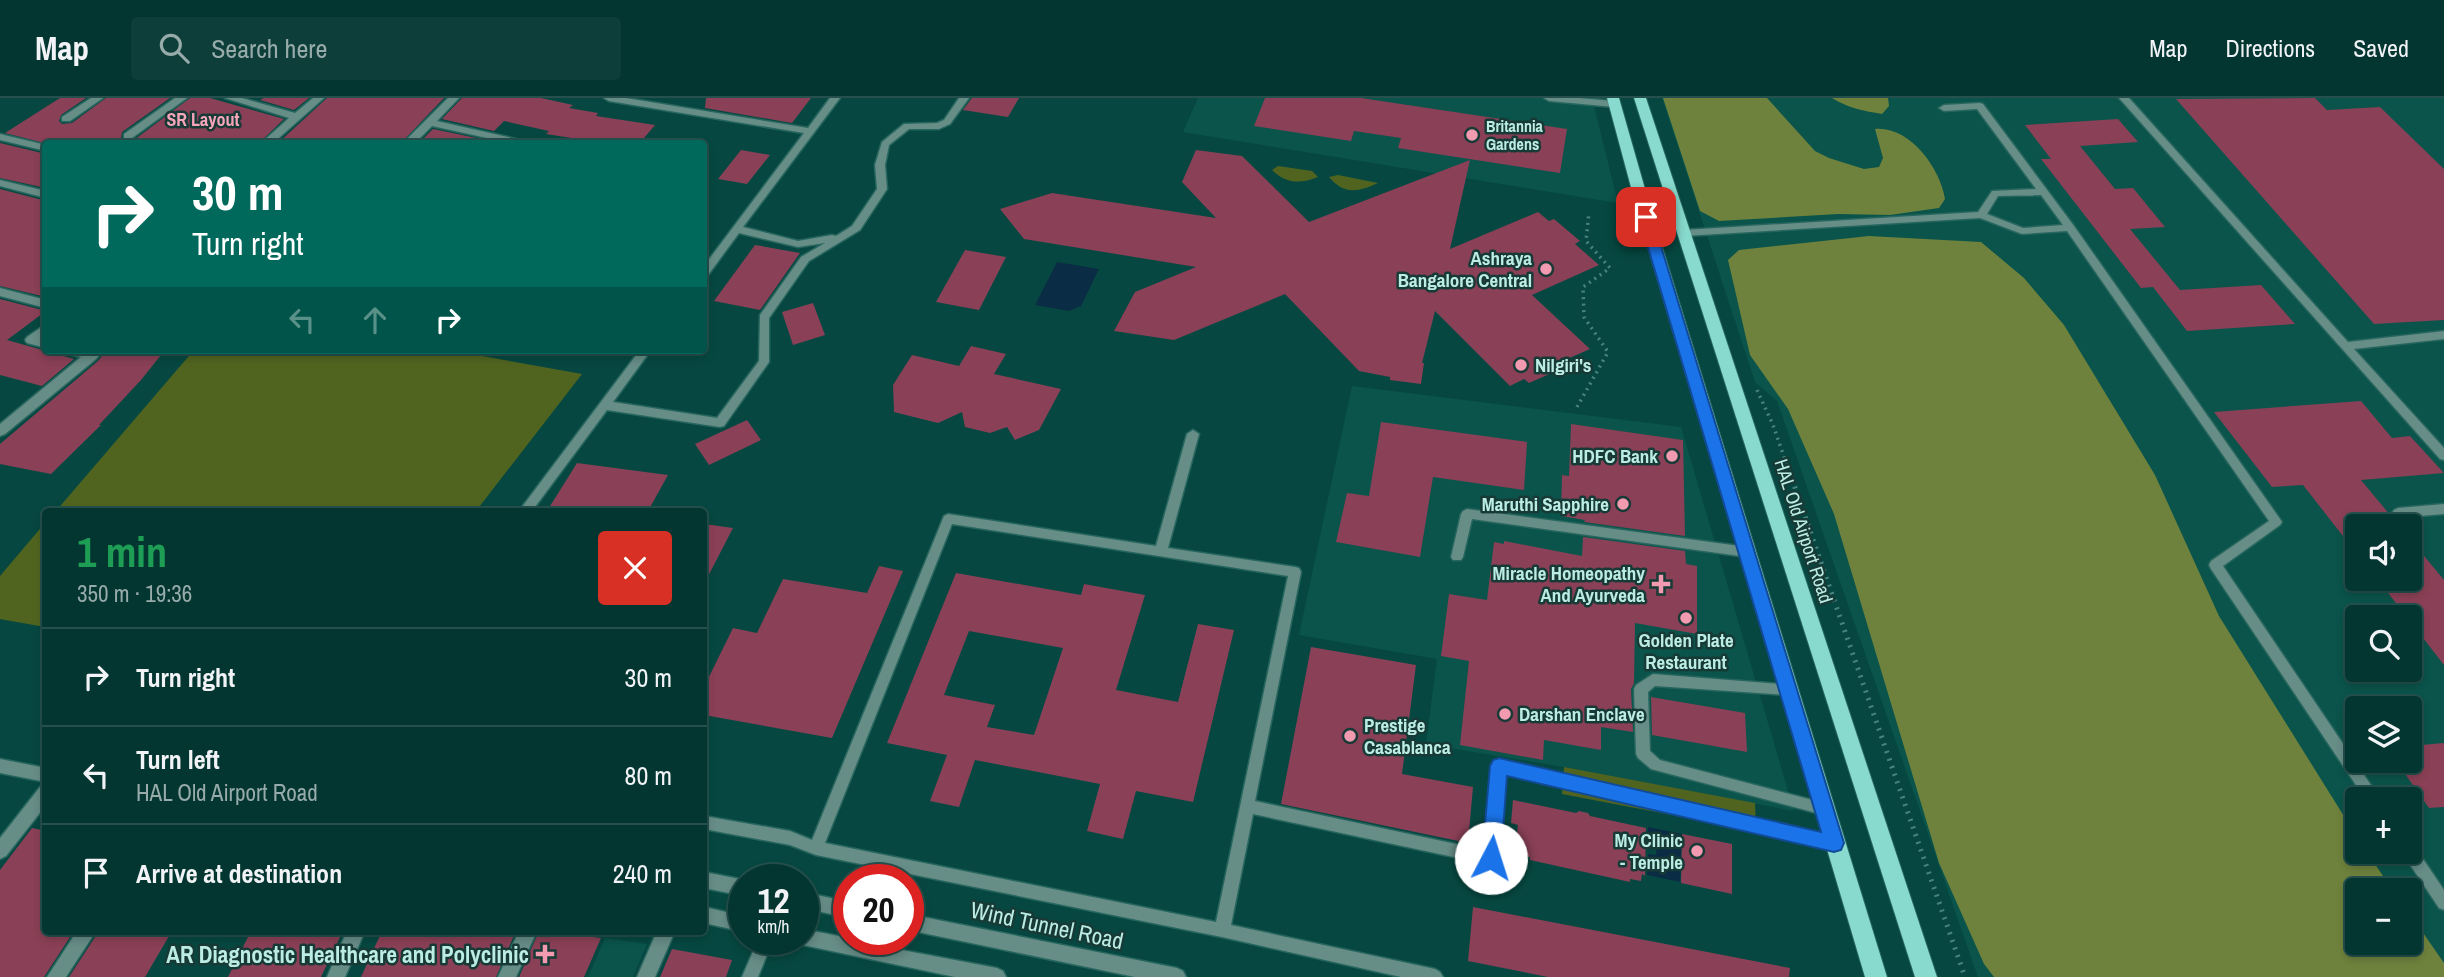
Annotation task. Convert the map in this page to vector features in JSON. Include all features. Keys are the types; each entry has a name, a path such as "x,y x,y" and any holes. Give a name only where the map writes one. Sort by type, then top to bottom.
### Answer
{"main road":[{"name":"HAL Old Airport Road","path":"1640,98 1927,977"},
{"path":"1613,101 1876,977"}],"street":[{"path":"66,119 98,98"},
{"path":"128,136 182,98"},
{"path":"230,98 298,117"},
{"path":"270,140 319,98"},
{"path":"411,140 454,98"},
{"path":"429,122 514,140"},
{"path":"0,137 42,147"},
{"path":"0,183 42,194"},
{"path":"0,292 42,303"},
{"path":"42,331 31,340 42,343"},
{"path":"0,430 94,354"},
{"path":"0,766 42,774"},
{"path":"0,850 42,797"},
{"path":"707,881 728,885"},
{"path":"707,916 728,920"},
{"name":"Wind Tunnel Road","path":"924,925 1177,977"},
{"path":"55,977 84,935"},
{"path":"335,977 354,935"},
{"path":"508,977 526,935"},
{"path":"646,977 664,935"},
{"path":"819,940 997,977"}],"lane":[{"path":"609,98 810,131"},
{"path":"707,269 835,98"},
{"path":"604,405 720,423 764,362 764,318 805,259 856,228 882,189 880,165 885,144 907,126 939,126 947,122 964,98"},
{"path":"1549,98 1613,101"},
{"path":"2124,98 2444,456"},
{"path":"1944,108 1980,106 2070,228 2276,522 2216,565 2365,787"},
{"path":"1981,215 1995,193 2043,192"},
{"path":"1684,233 1981,215 2022,232 2070,228"},
{"path":"737,229 799,244 828,239 856,228"},
{"path":"2345,346 2444,335"},
{"path":"527,508 643,354"},
{"path":"1161,551 1193,434"},
{"path":"2398,513 2444,509"},
{"path":"1457,557 1467,514 1747,552"},
{"path":"816,848 948,519 1295,572 1222,930"},
{"path":"1788,689 1653,680 1641,689 1643,754 1656,765 1824,809"},
{"path":"1247,806 1491,858 1499,766 1834,843"},
{"path":"707,824 790,838 816,848 1222,930 1435,977"},
{"path":"2418,864 2444,903"},
{"path":"750,977 759,955"}],"path":[{"path":"1577,407 1608,352 1584,317 1583,287 1611,268 1586,241 1589,212"},
{"path":"1760,396 1773,425 1965,977"}],"shaded area":[{"path":"1198,98 1592,98 1618,203 1183,132"},
{"path":"1662,98 2444,98 2444,977 1978,977 1777,401 1755,382"},
{"path":"1352,386 1681,427 1794,811 1426,744 1437,659 1299,635"},
{"path":"605,938 647,944 633,977 588,977"}],"green space":[{"path":"1663,98 1767,98 1815,151 1864,169 1879,167 1883,158 1875,129 1900,134 1911,141 1930,162 1945,199 1939,208 1890,215 1838,214 1719,221 1700,211"},
{"path":"1832,98 1888,98 1889,106 1882,114 1850,107"},
{"path":"1278,166 1312,171 1318,177 1299,182 1288,180 1272,170"},
{"path":"1338,175 1378,183 1358,190 1346,189 1329,177"},
{"path":"1869,236 1981,242 2024,278 2064,325 2155,475 2219,616 2345,818 2345,864 2375,864 2384,878 2345,878 2345,955 2422,955 2422,931 2444,963 2444,977 1994,977 1984,964 1939,863 1834,514 1788,409 1750,355 1728,260 1739,250"},
{"path":"191,354 471,354 582,374 478,508 59,508"},
{"path":"42,527 42,626 0,619 0,576"},
{"path":"1564,767 1755,803 1756,831 1562,794"}],"water":[{"path":"1057,262 1099,269 1081,306 1069,311 1035,305"},
{"path":"1648,827 1682,834 1680,882 1647,875 1648,854 1656,855 1657,843 1648,840"}],"building":[{"path":"60,98 86,98 61,115 59,121 62,124 72,123 106,98 170,98 122,132 123,140 42,140 42,142 5,133"},
{"path":"190,98 210,98 284,119 262,140 134,140"},
{"path":"309,98 294,110 260,100"},
{"path":"327,98 444,98 404,140 281,140"},
{"path":"462,98 541,98 573,105 569,108 598,113 596,116 655,125 642,140 577,140 504,121 494,131 442,119"},
{"path":"706,98 811,98 792,123 705,108"},
{"path":"972,98 1019,98 1008,117 963,110"},
{"name":"Britannia Gardens","path":"1265,98 1361,98 1567,129 1560,173 1398,148 1401,138 1354,131 1351,141 1254,126"},
{"path":"2315,98 2327,110 2380,107 2444,169 2444,320 2374,324 2176,99"},
{"path":"2118,119 2138,142 2080,146 2115,189 2133,188 2165,227 2130,229 2180,290 2261,285 2295,324 2187,331 2153,287 2141,288 2041,159 2051,159 2025,125"},
{"path":"433,129 486,140 422,140"},
{"path":"0,143 42,153 42,187 0,178"},
{"path":"741,150 770,155 747,184 718,179"},
{"path":"1196,150 1242,156 1309,222 1470,160 1450,249 1538,212 1549,221 1554,219 1580,241 1575,244 1599,265 1532,295 1590,349 1558,363 1563,368 1529,383 1524,379 1510,386 1435,311 1422,363 1421,384 1390,380 1390,377 1359,371 1285,294 1174,340 1114,331 1135,292 1196,267 1024,239 1000,209 1052,193 1216,218 1182,182"},
{"path":"0,189 42,200 42,296 0,286"},
{"path":"755,245 800,253 760,310 714,301"},
{"path":"965,250 1006,257 979,310 936,302"},
{"path":"0,299 42,310 42,314 7,340 42,350 42,354 56,354 74,359 42,386 0,375"},
{"path":"813,303 825,335 793,345 782,312"},
{"path":"971,346 1006,354 994,374 1061,389 1039,430 1015,440 1007,427 990,433 965,427 962,412 938,423 894,412 893,385 912,355 959,366"},
{"path":"104,354 162,354 101,425 51,474 0,464 0,444"},
{"path":"2361,401 2392,438 2410,436 2444,473 2361,480 2389,514 2345,514 2345,539 2303,485 2272,487 2214,412"},
{"path":"747,420 761,440 709,465 695,444"},
{"path":"1381,422 1527,442 1524,490 1433,477 1420,557 1336,542 1347,493 1369,496"},
{"path":"1571,424 1683,440 1685,536 1584,522 1585,520 1561,516 1562,475 1569,476"},
{"path":"577,463 668,475 650,508 549,508"},
{"path":"707,524 733,528 707,578"},
{"path":"1583,537 1685,551 1686,564 1697,566 1697,634 1635,623 1634,683 1631,689 1633,732 1601,727 1601,750 1544,740 1543,760 1460,745 1469,661 1441,656 1449,594 1487,600 1494,542 1504,544 1504,541 1582,556"},
{"path":"2422,553 2444,580 2444,665 2422,637 2422,605 2397,605 2387,591 2422,591"},
{"path":"879,566 903,571 832,738 707,716 707,681 733,628 757,633 783,579 867,593"},
{"path":"956,573 1081,595 1084,584 1145,595 1116,690 1178,702 1198,624 1234,630 1193,802 1136,791 1123,839 1087,831 1100,784 975,760 959,807 930,801 947,755 887,743","holes":["969,631 1063,648 1034,735 987,727 995,705 944,695"]},
{"name":"Prestige Casablanca","path":"1311,647 1416,665 1402,774 1473,787 1468,843 1281,804"},
{"path":"1651,697 1745,713 1747,752 1652,735"},
{"path":"2444,743 2444,807 2429,808 2422,798 2422,787 2414,787 2404,773 2422,773 2422,745"},
{"path":"1513,800 1576,813 1579,811 1590,816 1646,828 1645,876 1642,874 1641,881 1630,879 1630,882 1530,860 1530,857 1519,855 1519,849 1515,848 1518,825 1511,823"},
{"path":"32,828 42,830 42,935 71,935 44,977 0,977 0,870"},
{"path":"1682,834 1732,844 1732,894 1681,883"},
{"path":"1473,907 1790,968 1789,977 1548,977 1468,961"},
{"path":"96,935 170,935 145,977 69,977"},
{"path":"249,935 341,935 321,977 228,977"},
{"path":"380,935 514,935 496,977 361,977"},
{"path":"537,935 601,938 584,977 519,977"},
{"path":"672,949 732,960 726,977 660,977"}],"place":[{"name":"Britannia Gardens","path":"1472,135"},
{"name":"Ashraya Bangalore Central","path":"1546,269"},
{"name":"Nilgiri's","path":"1521,365"},
{"name":"HDFC Bank","path":"1672,456"},
{"name":"Maruthi Sapphire","path":"1623,504"},
{"name":"Miracle Homeopathy And Ayurveda","path":"1661,584"},
{"name":"Golden Plate Restaurant","path":"1686,618"},
{"name":"Darshan Enclave","path":"1505,714"},
{"name":"Prestige Casablanca","path":"1350,736"},
{"name":"My Clinic - Temple","path":"1697,851"},
{"name":"AR Diagnostic Healthcare and Polyclinic","path":"545,954"}],"district":[{"name":"SR Layout","path":"203,119"}],"route":[{"path":"1491,858 1499,766 1834,843 1646,217"}]}
